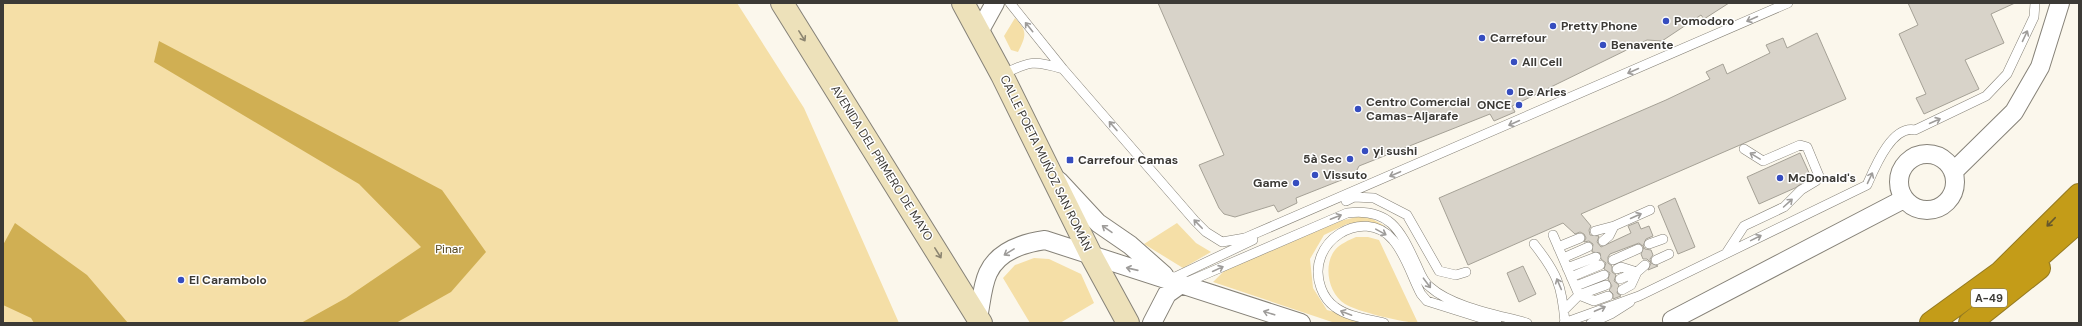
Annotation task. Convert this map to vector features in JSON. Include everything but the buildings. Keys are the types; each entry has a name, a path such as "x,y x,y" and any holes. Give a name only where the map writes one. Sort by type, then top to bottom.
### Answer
{"highway":[{"path":"1932,323 2000,273 2079,195"},
{"name":"A-49","path":"1957,323 2020,272 2079,221"},
{"path":"1970,323 2017,286 2079,233"},
{"path":"1945,323 2020,272"}],"main road":[{"name":"AVENIDA DEL PRIMERO DE MAYO","path":"782,3 980,320"},
{"name":"CALLE POETA MUÑOZ SAN ROMÁN","path":"963,3 1002,75 1092,257 1128,323"}],"street":[{"path":"979,32 995,3"},
{"path":"1953,172 2014,112 2040,67 2060,3"},
{"path":"1923,155 1935,156 1949,165 1953,172 1955,181 1954,190 1944,205 1927,210 1914,207 1904,199 1900,191 1900,173 1911,159 1923,155"},
{"path":"1049,170 1098,223 1130,245 1175,282"},
{"path":"1672,320 1904,199"},
{"path":"980,320 988,273 997,260 1013,249 1028,243 1045,240 1092,257 1301,323"},
{"path":"1152,323 1175,282"}],"lane":[{"path":"1010,3 1063,69 1195,221 1206,232 1222,242 1245,238 1788,3"},
{"path":"1591,323 1611,314 1639,296 1727,252 1867,185 1879,158 1898,133 1909,129 1915,130 1986,96 2007,74 2034,17 2036,3"},
{"path":"1002,75 1023,64 1040,62 1063,69"},
{"path":"1727,252 1744,226 1784,206 1802,190 1816,181 1819,176 1808,147 1800,145 1763,161 1744,149"},
{"path":"1175,282 1245,244 1354,197 1374,198 1407,215 1439,271 1456,275 1466,272"},
{"path":"1595,231 1614,226 1650,210"},
{"path":"1175,282 1332,218 1347,213 1367,212 1387,218 1396,226 1429,287 1458,302 1527,323"},
{"path":"1384,323 1351,315 1336,309 1329,303 1318,280 1317,267 1324,247 1336,235 1350,228 1365,226 1379,229 1393,239 1421,294 1427,301 1497,323"},
{"path":"1603,241 1609,236 1614,226"},
{"path":"1553,235 1579,296"},
{"path":"1558,247 1580,238"},
{"path":"1649,244 1663,239"},
{"path":"1534,244 1551,265 1563,294 1564,323 1639,296"},
{"path":"1563,258 1588,247"},
{"path":"1614,256 1634,251"},
{"path":"1656,260 1669,254"},
{"path":"1567,268 1598,261 1571,277"},
{"path":"1620,279 1637,272 1645,265"},
{"path":"1617,269 1621,267 1637,272"},
{"path":"1622,290 1631,285 1637,272"},
{"path":"1576,286 1604,275"},
{"path":"1564,310 1579,296 1606,284"},
{"path":"1579,296 1594,301 1608,296"}],"green space":[{"path":"3,3 737,3 804,108 899,323 3,323"},
{"path":"1015,18 1024,30 1023,42 1018,52 1011,50 1004,36"},
{"name":"Pinar","path":"159,41 442,190 486,252 451,292 396,323 301,323 346,298 421,247 359,184 154,62"},
{"path":"1365,215 1385,226 1365,223 1347,224 1324,235 1310,259 1313,288 1327,310 1375,323 1335,323 1213,282 1224,271 1340,221"},
{"path":"15,223 87,275 128,323 34,323 31,318 3,305 3,245"},
{"path":"1177,223 1196,243 1211,252 1183,268 1144,244"},
{"path":"1356,237 1368,237 1379,240 1418,323 1392,319 1359,310 1350,307 1339,299 1331,286 1328,271 1329,263 1331,256 1339,246"},
{"path":"1034,258 1049,259 1081,274 1094,303 1060,323 1030,323 1003,278 1015,265"}],"place":[{"name":"Pomodoro","path":"1666,21"},
{"name":"Pretty Phone","path":"1553,26"},
{"name":"Carrefour","path":"1482,38"},
{"name":"Benavente","path":"1603,45"},
{"name":"All Cell","path":"1514,62"},
{"name":"De Arles","path":"1510,92"},
{"name":"ONCE","path":"1519,105"},
{"name":"Centro Comercial Camas-Aljarafe","path":"1358,109"},
{"name":"yi sushi","path":"1365,151"},
{"name":"5à Sec","path":"1350,159"},
{"name":"Carrefour Camas","path":"1070,160"},
{"name":"Vissuto","path":"1315,175"},
{"name":"McDonald's","path":"1780,178"},
{"name":"Game","path":"1296,183"},
{"name":"El Carambolo","path":"181,280"}]}
